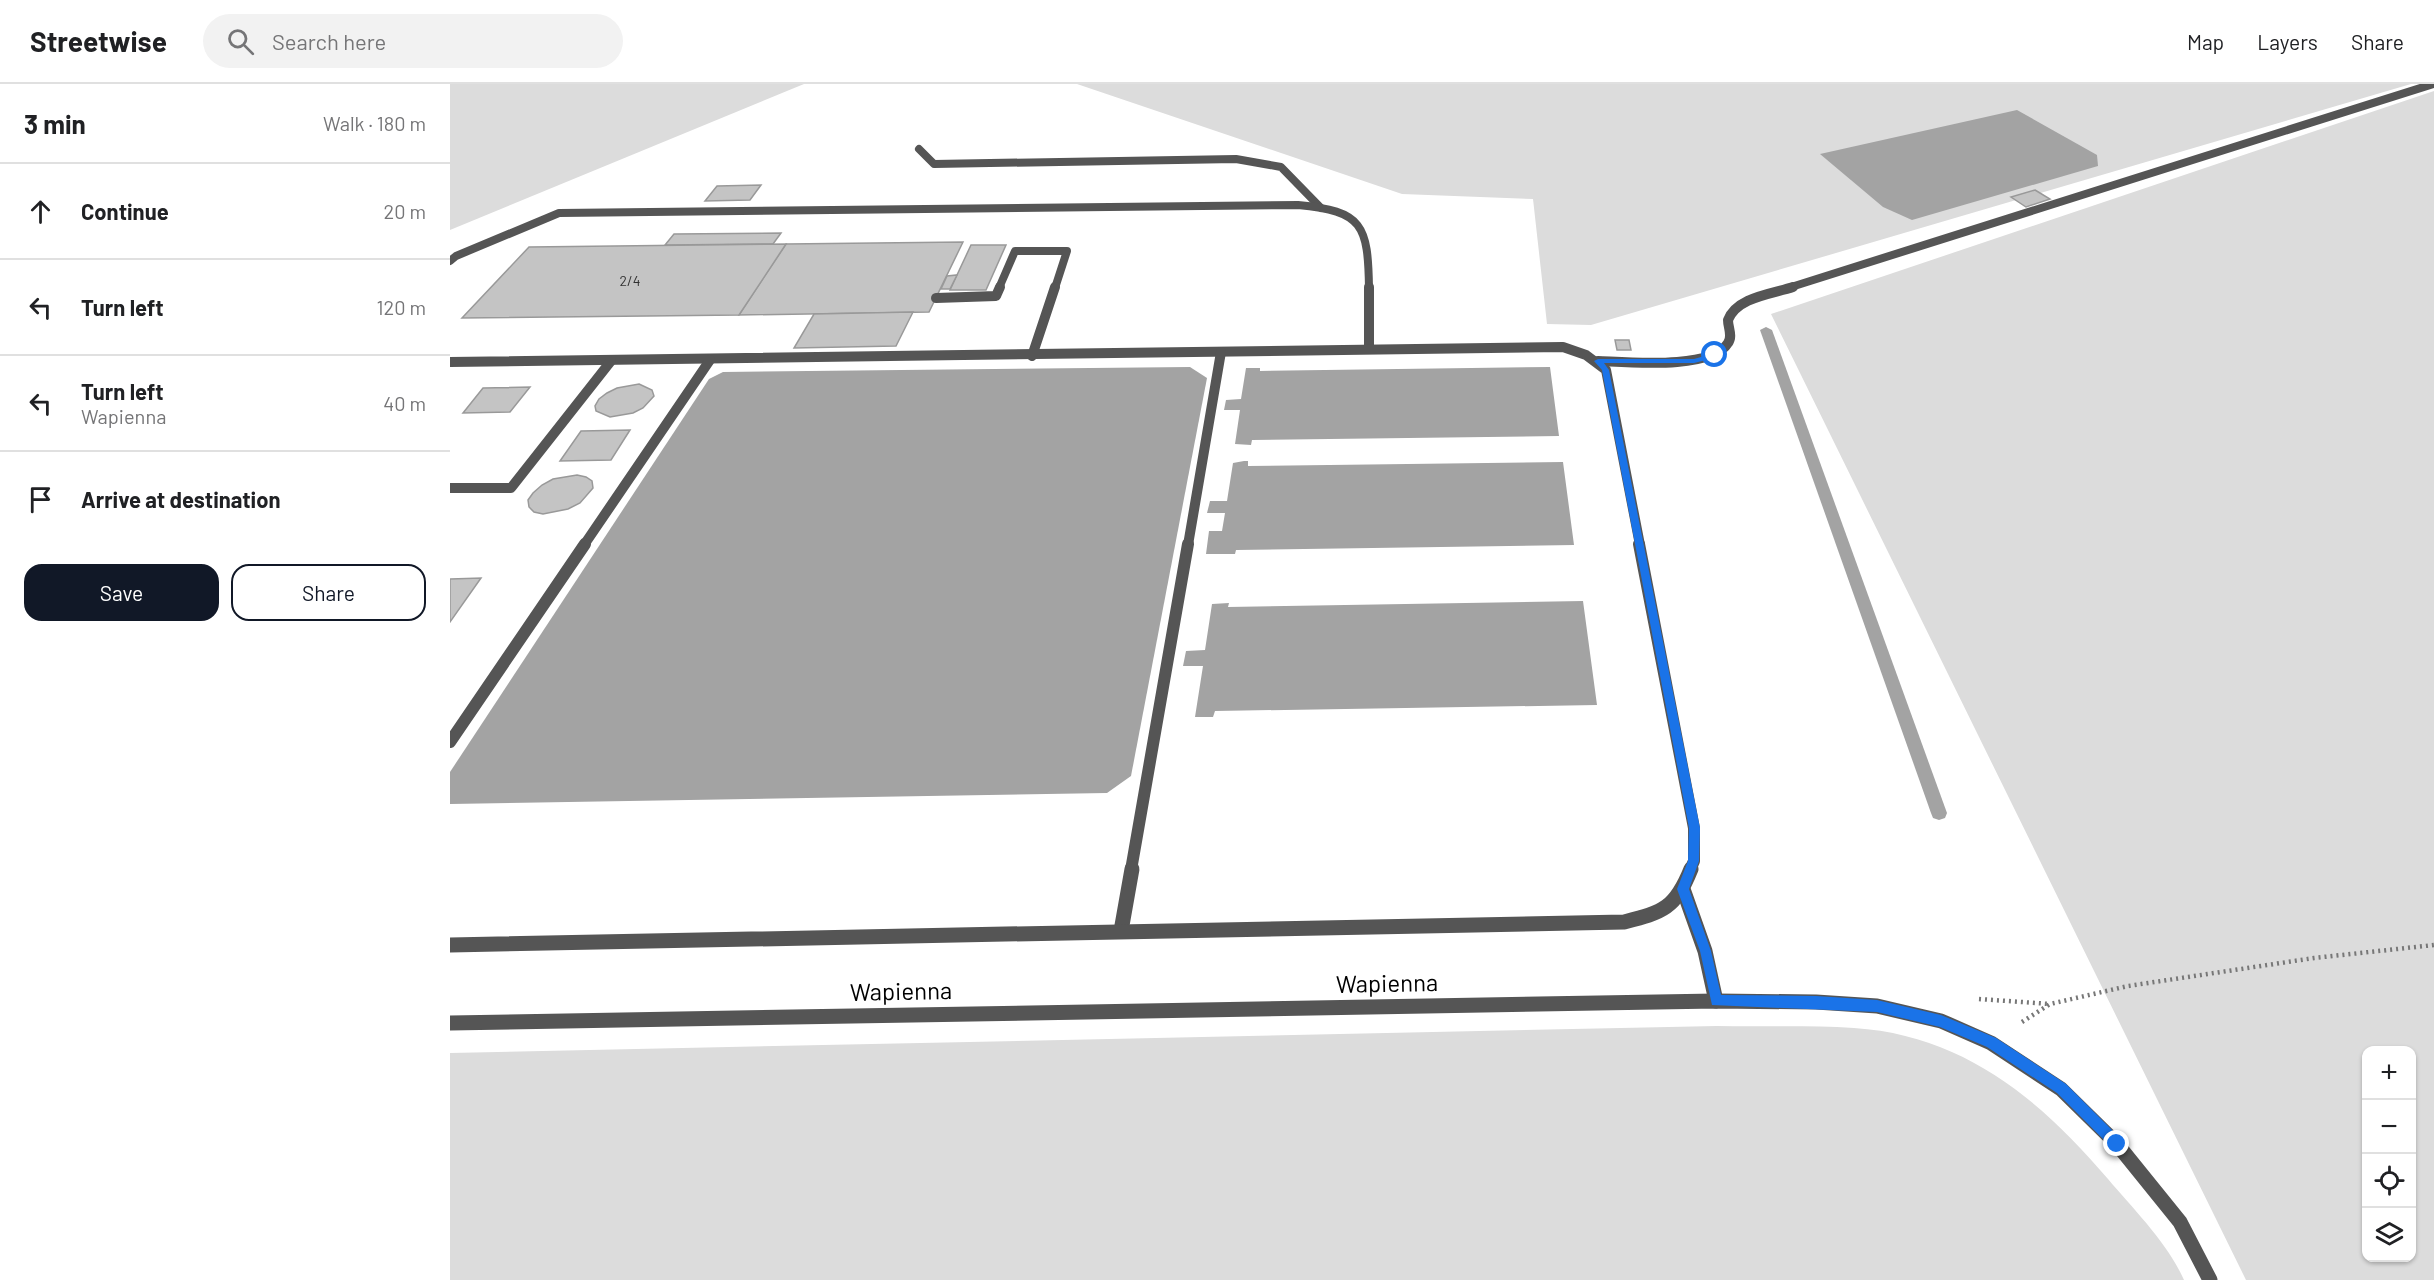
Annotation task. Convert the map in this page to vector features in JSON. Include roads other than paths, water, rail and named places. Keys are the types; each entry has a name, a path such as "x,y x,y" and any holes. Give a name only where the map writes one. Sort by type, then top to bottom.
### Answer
{"street":[{"path":"1598,361 1694,361 1715,355 1728,346 1731,338 1727,321 1731,311 1745,302 2433,84"},
{"path":"919,149 934,164 1236,159 1281,167 1321,208"},
{"path":"450,261 456,256 559,213 1298,206 1321,208 1347,215 1360,224 1367,242 1369,349"},
{"path":"936,298 996,296 1015,252 1067,251 1032,356"},
{"path":"450,362 1032,356 1563,347 1581,351 1598,361 1606,370 1694,828 1694,861 1683,889 1660,913 1623,922 450,945"},
{"path":"1121,931 1221,352"},
{"path":"450,742 710,360"},
{"path":"450,488 511,488 611,361"},
{"path":"1683,889 1705,951 1716,1001"},
{"name":"Wapienna","path":"450,1023 1716,1001 1816,1002 1877,1006 1941,1021 1991,1043 2061,1089 2117,1144 2180,1222 2210,1280"}],"waterway":[{"path":"1766,330 1939,813"}]}
